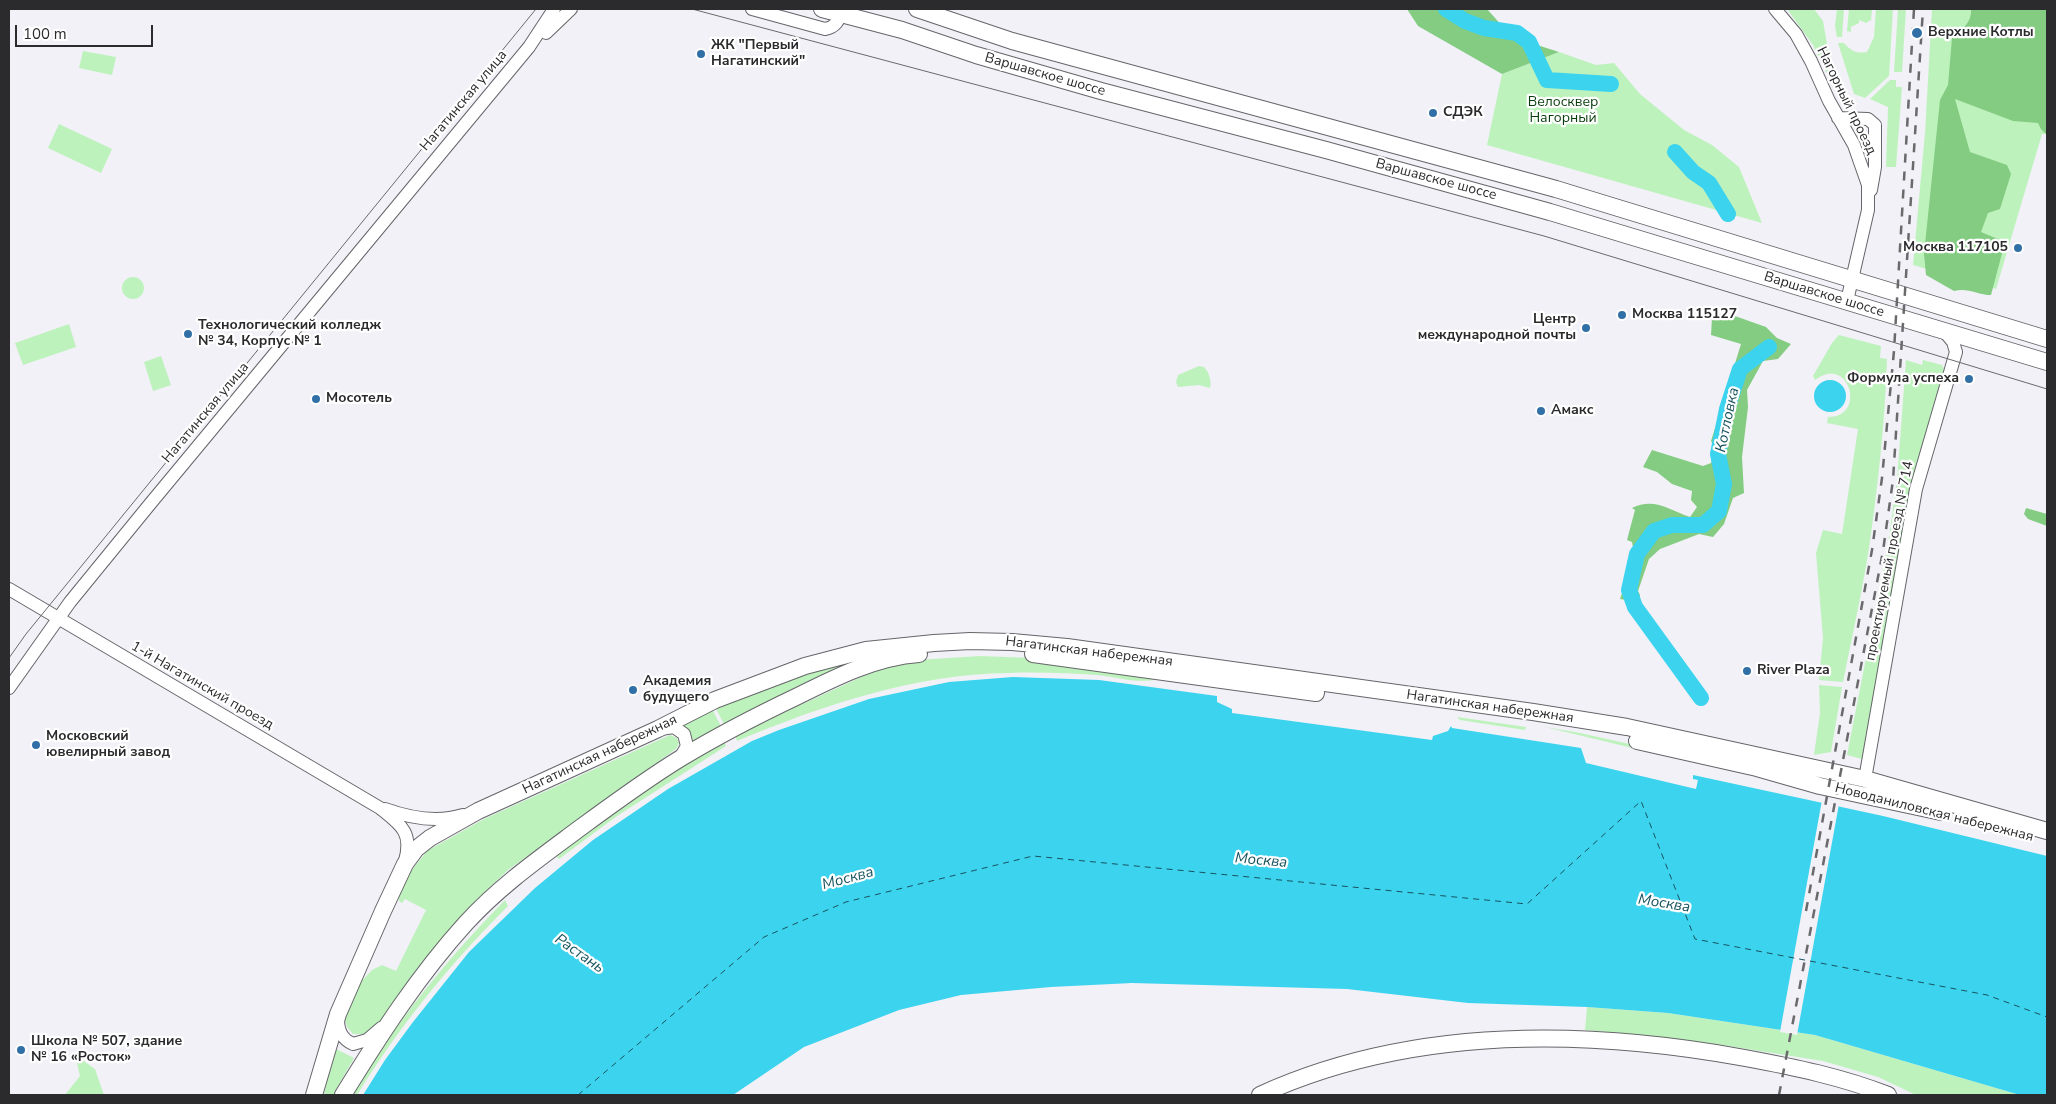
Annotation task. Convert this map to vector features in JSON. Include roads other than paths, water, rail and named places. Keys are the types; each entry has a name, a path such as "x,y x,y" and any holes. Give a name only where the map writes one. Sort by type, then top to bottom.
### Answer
{"main road":[{"name":"Варшавское шоссе","path":"822,9 842,11 992,60 1101,91 1326,150 1550,212 2047,362"},
{"name":"Варшавское шоссе","path":"917,9 1012,42 1556,190 2047,339"},
{"name":"Нагатинская набережная","path":"314,1095 338,1014 405,864 416,849 430,838 478,811 658,729 715,700 760,682 826,660 866,650 970,641 1012,642 1067,647 1541,713 1627,727 1824,769"},
{"name":"Нагатинская набережная","path":"343,1095 391,1018 442,951 466,923 505,884 612,804 680,758 765,711 844,674 872,664 914,654 971,650 1013,652 1564,727 1688,752 1820,786"},
{"name":"Новоданиловская набережная","path":"1824,769 2047,830"},
{"name":"Новоданиловская набережная","path":"1820,786 1927,808 2047,840"},
{"path":"1260,1095 1334,1067 1396,1051 1462,1042 1534,1039 1644,1043 1705,1051 1836,1077 1884,1095"}],"street":[{"path":"529,47 554,9"},
{"path":"529,47 545,35 571,9"},
{"path":"752,9 825,29 833,28 842,11"},
{"name":"Нагорный проезд","path":"1775,9 1803,47 1838,118 1854,145 1865,173 1869,197 1847,301"},
{"name":"Нагатинская улица","path":"9,688 58,618 203,439 529,47"},
{"path":"1838,118 1868,119 1875,125 1875,167 1869,197"},
{"path":"1944,331 1953,342 1956,352 1963,345 1977,341"},
{"name":"проектируемый проезд № 714","path":"1865,779 1916,489 1956,352"},
{"name":"1-й Нагатинский проезд","path":"9,589 380,808"},
{"path":"658,729 674,727 684,734 686,746 680,758"},
{"path":"380,808 409,816 437,819 453,818 478,811"},
{"path":"380,808 402,826 406,833 409,848 405,864"},
{"path":"338,1014 340,1032 343,1038 353,1044 367,1040 391,1018"}],"water":[{"path":"1830,380 1836,381 1841,385 1845,390 1845,402 1841,407 1836,411 1830,412 1824,411 1819,407 1815,402 1814,396 1815,390 1819,385 1824,381"},
{"path":"1013,677 1099,680 1217,696 1217,702 1232,709 1232,713 1432,740 1433,736 1448,731 1451,726 1452,728 1581,748 1586,763 1696,789 1698,780 1693,779 1693,775 1883,816 2047,856 2047,1095 2020,1095 1815,1035 1668,1013 1587,1007 1468,1003 1347,989 1132,983 1051,987 961,995 899,1010 804,1047 733,1095 363,1095 385,1060 413,1022 469,952 535,888 593,840 668,789 752,741 869,699 949,682"}],"waterway":[{"name":"Котловка","path":"1446,9 1465,21 1484,28 1517,33 1529,42 1547,80 1611,84"},
{"name":"Котловка","path":"1675,152 1693,172 1709,183 1728,214"},
{"name":"Котловка","path":"1701,698 1635,607 1629,590 1637,554 1654,531 1672,525 1703,525 1719,511 1724,484 1718,454 1727,409 1740,369 1769,347"}],"tram line":[{"path":"9,658 26,634 536,9"},
{"path":"692,9 1544,236 2047,389"}],"railway":[{"path":"1806,911 1872,550 1882,478 1894,351 1914,9"},
{"path":"1779,1095 1883,551 1893,480 1923,9"}],"place":[{"name":"Верхние Котлы","path":"1917,33"},
{"name":"ЖК \"Первый Нагатинский\"","path":"701,54"},
{"name":"СДЭК","path":"1433,113"},
{"name":"Москва 117105","path":"2018,248"},
{"name":"Москва 115127","path":"1622,315"},
{"name":"Центр международной почты","path":"1586,328"},
{"name":"Технологический колледж № 34, Корпус № 1","path":"188,334"},
{"name":"Формула успеха","path":"1969,379"},
{"name":"Мосотель","path":"316,399"},
{"name":"Амакс","path":"1541,411"},
{"name":"River Plaza","path":"1747,671"},
{"name":"Академия будущего","path":"633,690"},
{"name":"Московский ювелирный завод","path":"36,745"},
{"name":"Школа № 507, здание № 16 «Росток»","path":"21,1050"}],"park label":[{"name":"Велосквер Нагорный","path":"1563,112"}],"water label":[{"name":"Москва","path":"1261,861"},
{"name":"Москва","path":"848,879"},
{"name":"Москва","path":"1664,904"},
{"name":"Растань","path":"579,954"}]}
